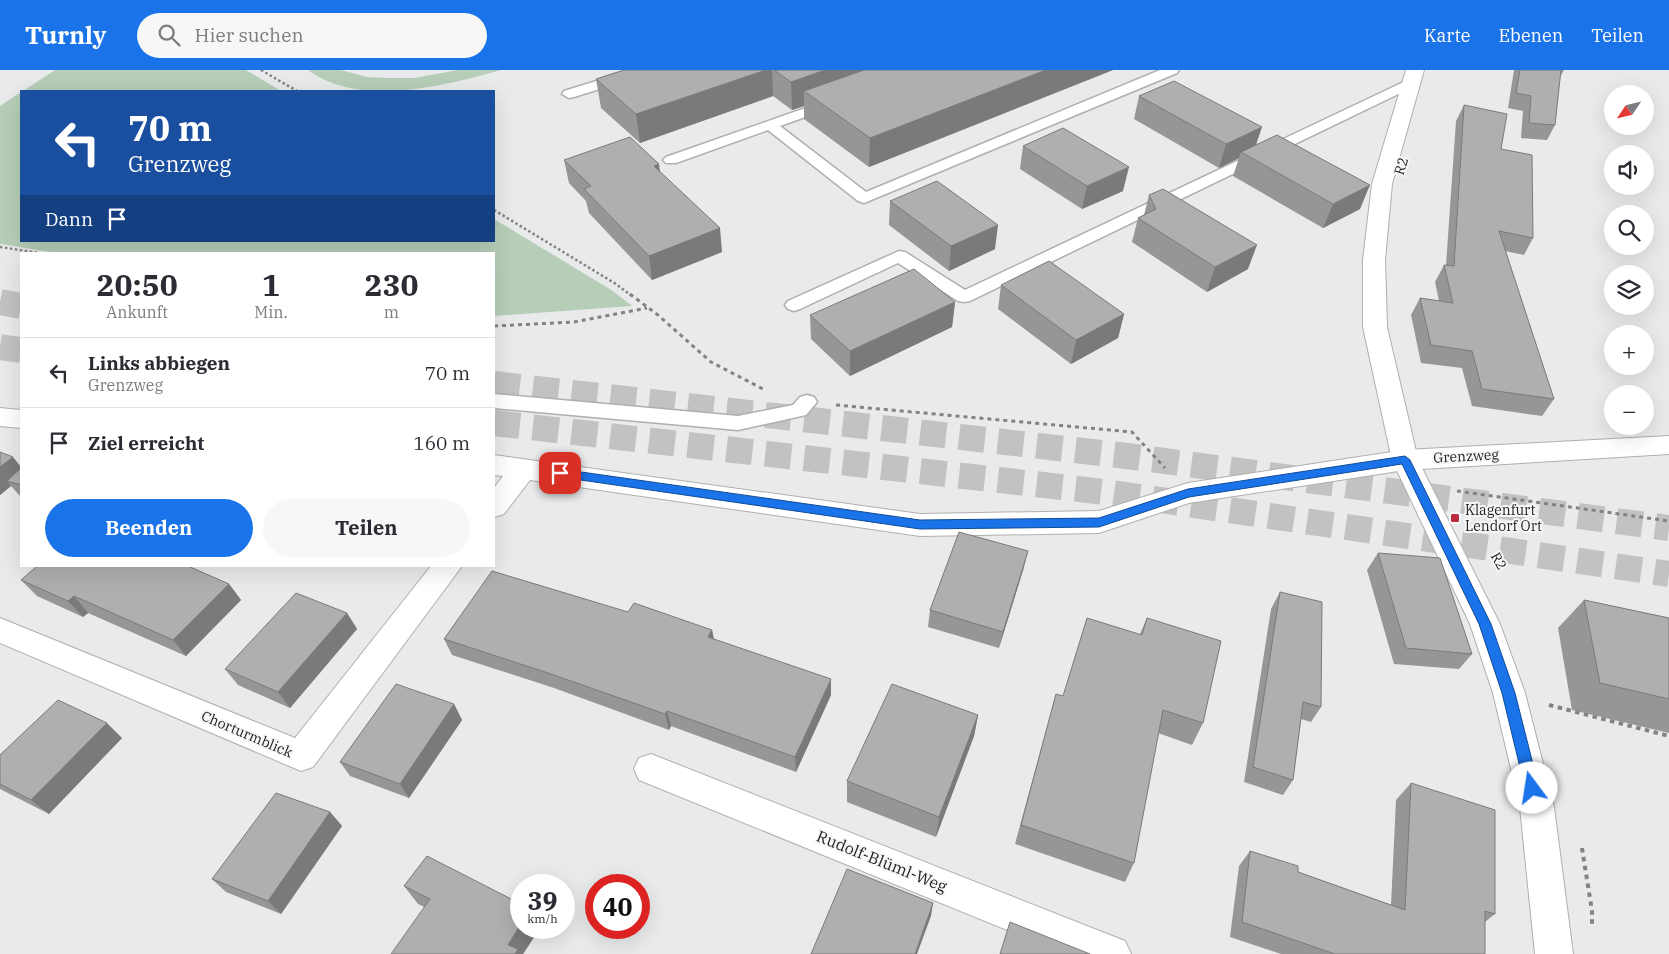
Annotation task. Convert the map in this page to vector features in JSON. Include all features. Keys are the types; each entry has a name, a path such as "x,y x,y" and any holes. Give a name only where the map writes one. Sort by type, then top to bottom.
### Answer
{"street":[{"path":"1413,76 1382,184 1374,260 1375,327 1417,459 1485,624 1508,693 1537,808 1554,954"},
{"path":"0,417 20,419"},
{"name":"Grenzweg","path":"495,465 920,524 1099,522 1188,493 1417,459 1669,446"},
{"path":"495,506 524,468"},
{"name":"Chorturmblick","path":"0,630 301,756 447,567"},
{"name":"Rudolf-Blüml-Weg","path":"651,769 1112,954"}],"lane":[{"path":"569,94 646,70"},
{"path":"770,125 864,198 1172,70"},
{"path":"794,305 899,256 964,296 1413,76"},
{"path":"671,160 842,99"},
{"path":"495,401 738,423 798,410 807,402"}],"path":[{"path":"261,70 295,90"},
{"path":"495,211 616,284 648,308 711,362 788,401 1132,432 1188,493"},
{"path":"0,247 33,252"},
{"path":"495,326 574,322 648,308"},
{"path":"1417,459 1447,489 1669,521"},
{"path":"1547,713 1544,704 1669,736"},
{"path":"1582,846 1592,911 1592,930"}],"green space":[{"path":"55,70 246,70 279,90 25,90"},
{"path":"308,70 341,70 367,77 414,78 458,70 501,70 454,82 403,90 369,90 329,82"},
{"path":"20,93 20,242 495,242 495,220 613,291 632,306 495,316 495,252 50,252 0,244 0,106"}],"building":[{"path":"624,70 766,70 636,114 596,79"},
{"path":"774,70 825,70 791,82"},
{"path":"864,70 1046,70 870,138 804,91"},
{"path":"1520,70 1561,70 1555,125 1529,123 1531,96 1516,93"},
{"path":"1174,81 1262,127 1226,144 1139,96"},
{"path":"1464,105 1507,114 1501,149 1532,155 1533,238 1499,231 1554,399 1482,389 1472,351 1431,345 1420,298 1453,303 1444,265 1454,266"},
{"path":"1063,128 1129,167 1087,186 1023,146"},
{"path":"1277,135 1370,185 1333,204 1241,152"},
{"path":"630,137 659,164 654,166 720,228 649,256 584,189 591,186 564,160"},
{"path":"937,181 998,225 951,246 890,201"},
{"path":"1163,189 1257,245 1215,267 1138,218 1156,209 1149,195"},
{"path":"1049,261 1124,314 1076,340 1001,285"},
{"path":"914,269 955,302 850,351 810,315"},
{"path":"0,452 13,457 0,467"},
{"path":"20,469 20,485 7,481"},
{"path":"959,532 1028,551 1003,632 930,610"},
{"path":"1378,553 1440,558 1472,654 1406,648"},
{"path":"36,567 190,567 229,584 173,640 74,596 68,601 21,580"},
{"path":"492,571 628,612 634,603 712,630 708,637 831,679 795,757 667,711 665,714 444,639"},
{"path":"1280,592 1322,602 1321,707 1303,702 1293,780 1253,767"},
{"path":"296,593 347,613 278,692 225,669"},
{"path":"1584,600 1669,618 1669,699 1600,683"},
{"path":"1087,618 1142,635 1147,618 1221,641 1203,723 1163,710 1134,863 1021,825 1056,694 1063,696"},
{"path":"396,684 454,704 400,784 340,762"},
{"path":"892,684 978,715 939,817 847,781"},
{"path":"58,700 107,723 31,800 0,784 0,755"},
{"path":"1411,783 1495,810 1495,914 1485,911 1485,954 1335,954 1242,922 1250,851 1298,866 1298,872 1405,910"},
{"path":"276,793 330,812 268,901 212,879"},
{"path":"427,856 510,898 510,939 512,939 508,945 518,949 515,954 391,954 430,899 404,886"},
{"path":"847,869 933,903 915,954 811,954"},
{"path":"1010,922 1090,954 1000,954"}],"tunnel":[{"path":"0,302 20,306"},
{"path":"0,347 20,350"},
{"path":"495,384 1119,455 1669,528"},
{"path":"495,423 1105,492 1669,574"}],"place":[{"name":"Klagenfurt Lendorf Ort","path":"1455,518"}],"route":[{"path":"560,473 920,524 1099,522 1188,493 1405,460 1485,624 1508,693 1532,788"}]}
